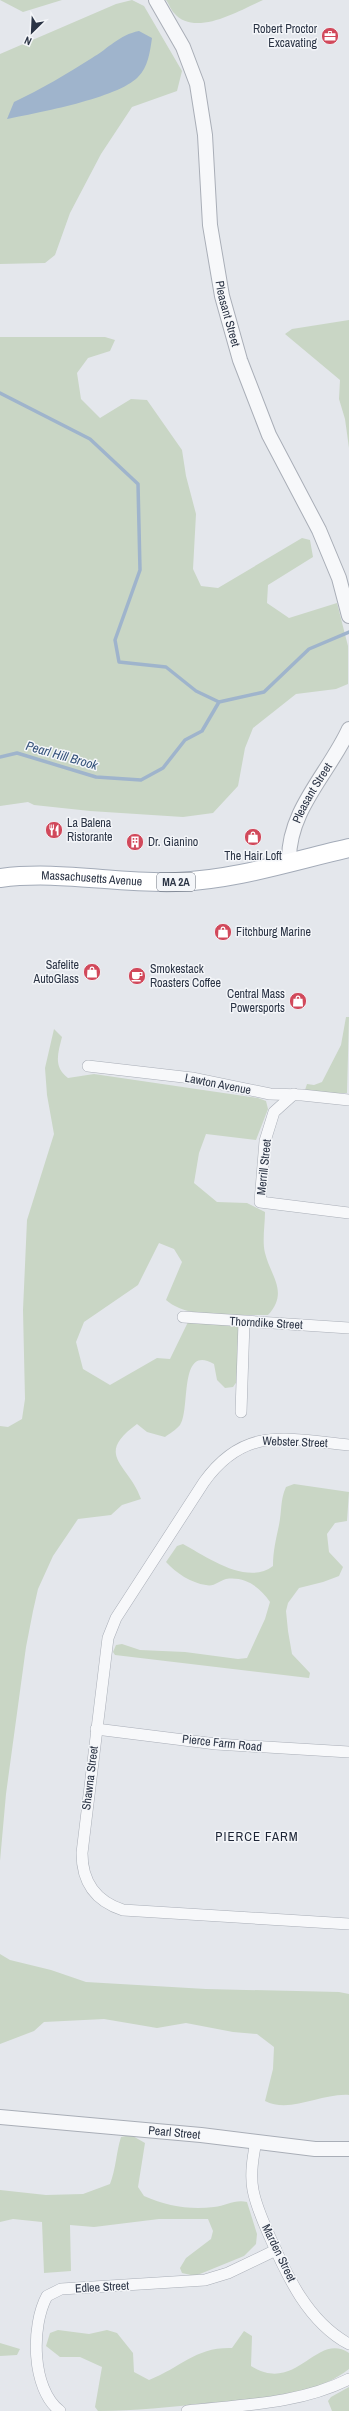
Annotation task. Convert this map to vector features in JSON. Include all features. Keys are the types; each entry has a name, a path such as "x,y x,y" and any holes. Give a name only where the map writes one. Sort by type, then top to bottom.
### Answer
{"main road":[{"name":"Massachusetts Avenue","path":"0,878 40,875 144,882 178,882 237,875 288,861 349,848"}],"street":[{"name":"Pleasant Street","path":"156,0 183,46 197,84 205,135 210,225 222,296 237,354 269,435 319,530 339,578 349,616"},
{"name":"Pleasant Street","path":"288,861 290,839 296,820 341,746 349,729"},
{"name":"Lawton Avenue","path":"88,1066 192,1078 270,1094 294,1094 349,1100"},
{"name":"Merrill Street","path":"294,1094 274,1112 265,1142 260,1202 349,1212"},
{"name":"Thorndike Street","path":"183,1317 349,1328"},
{"path":"241,1412 244,1322"},
{"name":"Webster Street","path":"243,1446 257,1441 272,1439 349,1445"},
{"name":"Shawna Street","path":"243,1446 232,1452 212,1470 113,1624 106,1645 96,1729 82,1863 86,1882 99,1898 113,1907 133,1912 349,1924"},
{"name":"Pierce Farm Road","path":"96,1729 216,1744 349,1752"},
{"name":"Pearl Street","path":"0,2117 315,2148 349,2148"},
{"name":"Marden Street","path":"256,2141 252,2174 253,2188 259,2211 276,2250 308,2308 330,2331 349,2344"},
{"name":"Edlee Street","path":"60,2411 53,2405 46,2392 35,2349 40,2311 47,2296 53,2291 61,2289 205,2280 228,2273 276,2250"},
{"path":"187,2411 289,2399 308,2395 349,2379"}],"green space":[{"path":"0,0 62,0 23,12"},
{"path":"132,0 144,6 182,71 177,91 132,107 101,154 70,213 55,255 45,263 0,264 0,54 116,4"},
{"path":"166,0 263,0 218,20 205,23 194,23 183,20 174,13"},
{"path":"349,320 349,448 345,419 339,399 340,380 285,334 292,329"},
{"path":"0,337 105,337 115,340 110,351 88,358 77,373 81,399 100,418 131,399 147,400 182,450 186,476 196,514 193,569 201,586 218,588 302,538 310,540 313,557 268,585 267,603 289,618 337,603 348,646 348,684 336,689 296,694 253,728 245,748 238,786 213,813 183,817 90,811 34,805 28,802 0,806"},
{"path":"346,1017 349,1017 347,1093 304,1093 307,1084 314,1085 322,1082 341,1045"},
{"path":"54,1029 62,1037 58,1054 58,1064 63,1074 68,1078 94,1074 258,1098 266,1101 268,1109 256,1140 206,1134 199,1153 194,1183 217,1202 247,1203 265,1212 264,1248 277,1284 278,1292 274,1307 268,1315 214,1315 187,1311 166,1300 182,1262 174,1249 159,1243 138,1285 84,1322 76,1342 83,1369 110,1385 157,1358 170,1359 188,1322 234,1325 240,1327 238,1380 233,1387 225,1388 217,1380 214,1364 203,1360 195,1363 190,1370 183,1417 180,1425 165,1437 147,1432 137,1424 124,1435 117,1444 116,1453 118,1460 136,1487 141,1499 122,1505 111,1515 78,1519 53,1556 38,1589 26,1647 6,1794 0,1861 0,1426 8,1427 22,1419 25,1399 23,1310 27,1220 54,1134 47,1095 45,1068"},
{"path":"294,1484 349,1492 347,1521 335,1523 327,1534 329,1552 343,1567 339,1576 299,1588 288,1603 286,1611 292,1654 310,1673 309,1678 115,1655 113,1652 116,1645 122,1644 140,1650 185,1652 238,1659 247,1658 265,1619 270,1602 262,1592 257,1587 239,1579 226,1579 214,1585 200,1584 179,1574 166,1562 177,1546 183,1544 215,1562 239,1571 251,1573 263,1571 273,1566 274,1550 283,1496 286,1487"},
{"path":"0,1954 10,1960 51,1970 86,1982 206,1989 339,1992 349,1994 349,2095 338,2095 285,2105 265,2101 273,2069 274,2047 257,2034 233,2032 186,2023 157,2028 104,2019 44,2022 34,2031 0,2044"},
{"path":"131,2135 145,2143 138,2187 144,2196 170,2205 196,2208 214,2207 238,2201 247,2202 257,2234 256,2244 244,2256 195,2276 182,2273 180,2268 186,2258 211,2239 213,2231 208,2219 159,2219 94,2227 70,2225 71,2271 44,2273 42,2222 13,2219 0,2222 0,2190 46,2195 83,2194 110,2184 114,2173 121,2137"},
{"path":"58,2330 89,2334 107,2330 117,2333 133,2353 134,2372 149,2380 161,2375 198,2354 219,2349 232,2348 244,2331 252,2336 251,2366 267,2373 281,2373 294,2369 326,2350 337,2348 349,2353 349,2369 334,2379 317,2386 282,2396 153,2408 98,2411 95,2407 102,2367 80,2357 60,2357 46,2346 50,2333"},
{"path":"0,2343 20,2349 17,2355 0,2356"},
{"path":"349,2387 349,2411 332,2411 328,2401 331,2397"}],"water":[{"path":"139,31 152,38 149,54 144,69 138,77 128,85 113,92 76,104 7,119 14,102 73,70 120,39"}],"waterway":[{"path":"0,393 90,439 138,484 140,570 115,640 119,662 166,667 196,691 219,702"},
{"name":"Pearl Hill Brook","path":"0,757 17,753 96,777 141,780 163,768 185,740 202,731 219,702 264,692 309,649 349,632"}],"place":[{"name":"Robert Proctor Excavating","path":"330,36"},
{"name":"La Balena Ristorante","path":"54,830"},
{"name":"The Hair Loft","path":"253,837"},
{"name":"Dr. Gianino","path":"135,842"},
{"name":"Fitchburg Marine","path":"223,932"},
{"name":"Safelite AutoGlass","path":"92,972"},
{"name":"Smokestack Roasters Coffee","path":"137,976"},
{"name":"Central Mass Powersports","path":"298,1001"}],"district":[{"name":"PIERCE FARM","path":"257,1836"}]}
